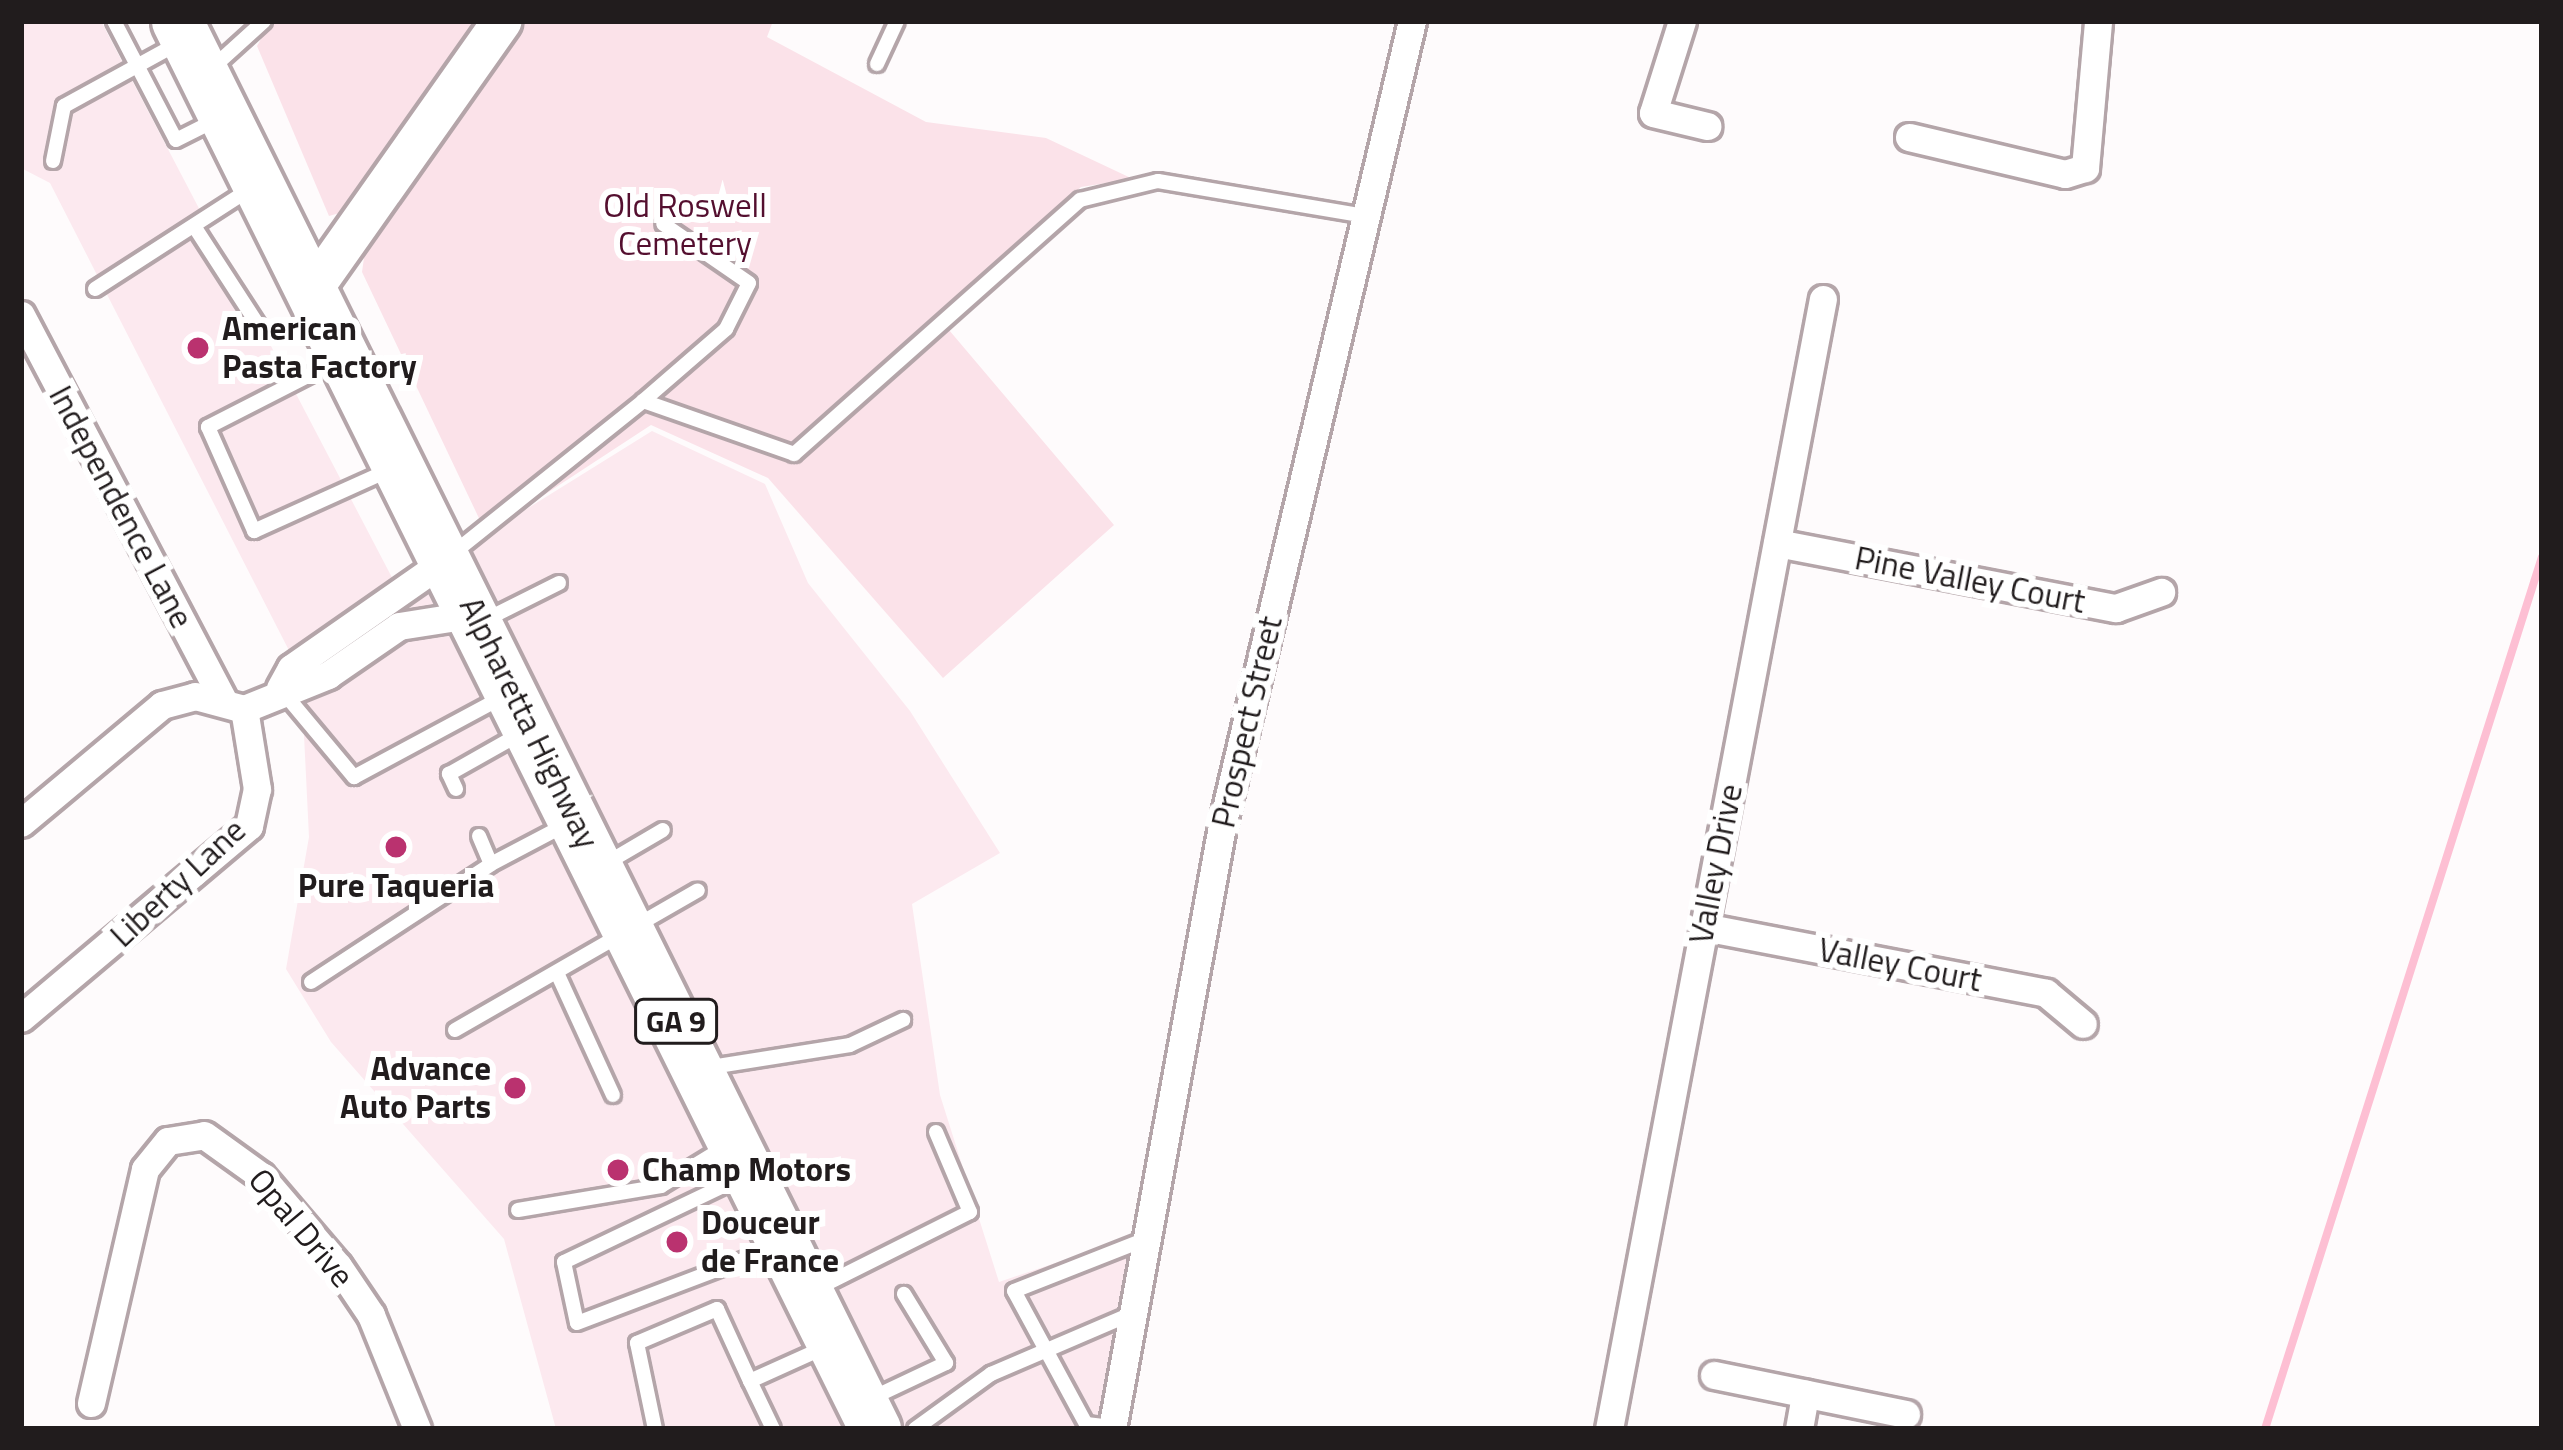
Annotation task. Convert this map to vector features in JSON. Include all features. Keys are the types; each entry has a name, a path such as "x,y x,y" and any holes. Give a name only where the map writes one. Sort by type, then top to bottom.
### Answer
{"highway":[{"name":"Alpharetta Highway","path":"199,61 524,708 869,1416"}],"street":[{"path":"313,288 501,21"},
{"name":"Prospect Street","path":"1103,1427 1133,1313 1222,826 1412,21"},
{"path":"1682,21 1653,113 1707,125"},
{"path":"1909,137 2065,174 2085,168 2098,21"},
{"name":"Valley Drive","path":"1609,1429 1823,299"},
{"name":"Independence Lane","path":"21,315 234,704"},
{"name":"Pine Valley Court","path":"1777,543 2116,608 2161,592"},
{"path":"21,823 162,705 234,704 280,688 302,688 385,601 447,559"},
{"path":"339,645 417,618 479,618"},
{"name":"Liberty Lane","path":"21,1018 249,826 257,789 234,704"},
{"name":"Valley Court","path":"1704,927 2046,993 2083,1024"},
{"name":"Opal Drive","path":"91,1403 146,1169 168,1141 204,1135 261,1176 338,1266 371,1315 417,1429"},
{"path":"1714,1376 1906,1414"},
{"path":"1798,1429 1805,1394"}],"lane":[{"path":"114,21 176,140 199,61"},
{"path":"53,161 64,106 138,67 199,61 264,21"},
{"path":"877,64 897,21"},
{"path":"643,400 794,454 1081,200 1158,181 1366,216"},
{"path":"95,289 261,182"},
{"path":"447,559 726,329 749,283 663,224"},
{"path":"194,226 258,325"},
{"path":"347,356 208,427 254,531 401,465"},
{"path":"479,618 559,583"},
{"path":"280,688 354,777 524,708"},
{"path":"456,789 449,774 524,708"},
{"path":"311,982 491,864 577,819"},
{"path":"600,867 663,830"},
{"path":"479,836 491,864"},
{"path":"455,1030 632,935 698,890"},
{"path":"557,975 613,1095"},
{"path":"700,1070 850,1045 903,1019"},
{"path":"808,1293 970,1212 936,1132"},
{"path":"518,1210 661,1186 742,1158"},
{"path":"742,1158 564,1262 578,1323 784,1243"},
{"path":"1103,1427 1046,1353 1014,1291 1146,1239"},
{"path":"869,1416 946,1363 904,1294"},
{"path":"655,1429 637,1343 717,1310 773,1429"},
{"path":"915,1429 991,1374 1133,1313"},
{"path":"750,1381 833,1344"}],"shaded area":[{"path":"21,21 101,21 398,589 652,431 765,484 808,583 910,711 1000,853 912,904 940,1095 999,1282 1162,1227 1129,1429 556,1429 504,1239 331,1042 286,969 309,837 301,674 50,183 21,168"}],"green space":[{"path":"271,21 485,21 350,210 329,216 257,46"},
{"name":"Old Roswell Cemetery","path":"525,21 773,21 767,37 926,122 1046,138 1133,179 1081,187 938,317 1114,525 943,678 768,478 651,425 486,533 362,272 365,251"}],"waterway":[{"path":"2265,1429 2542,557"}],"place":[{"name":"American Pasta Factory","path":"198,348"},
{"name":"Pure Taqueria","path":"396,847"},
{"name":"Advance Auto Parts","path":"515,1088"},
{"name":"Champ Motors","path":"618,1170"},
{"name":"Douceur de France","path":"677,1242"}]}
